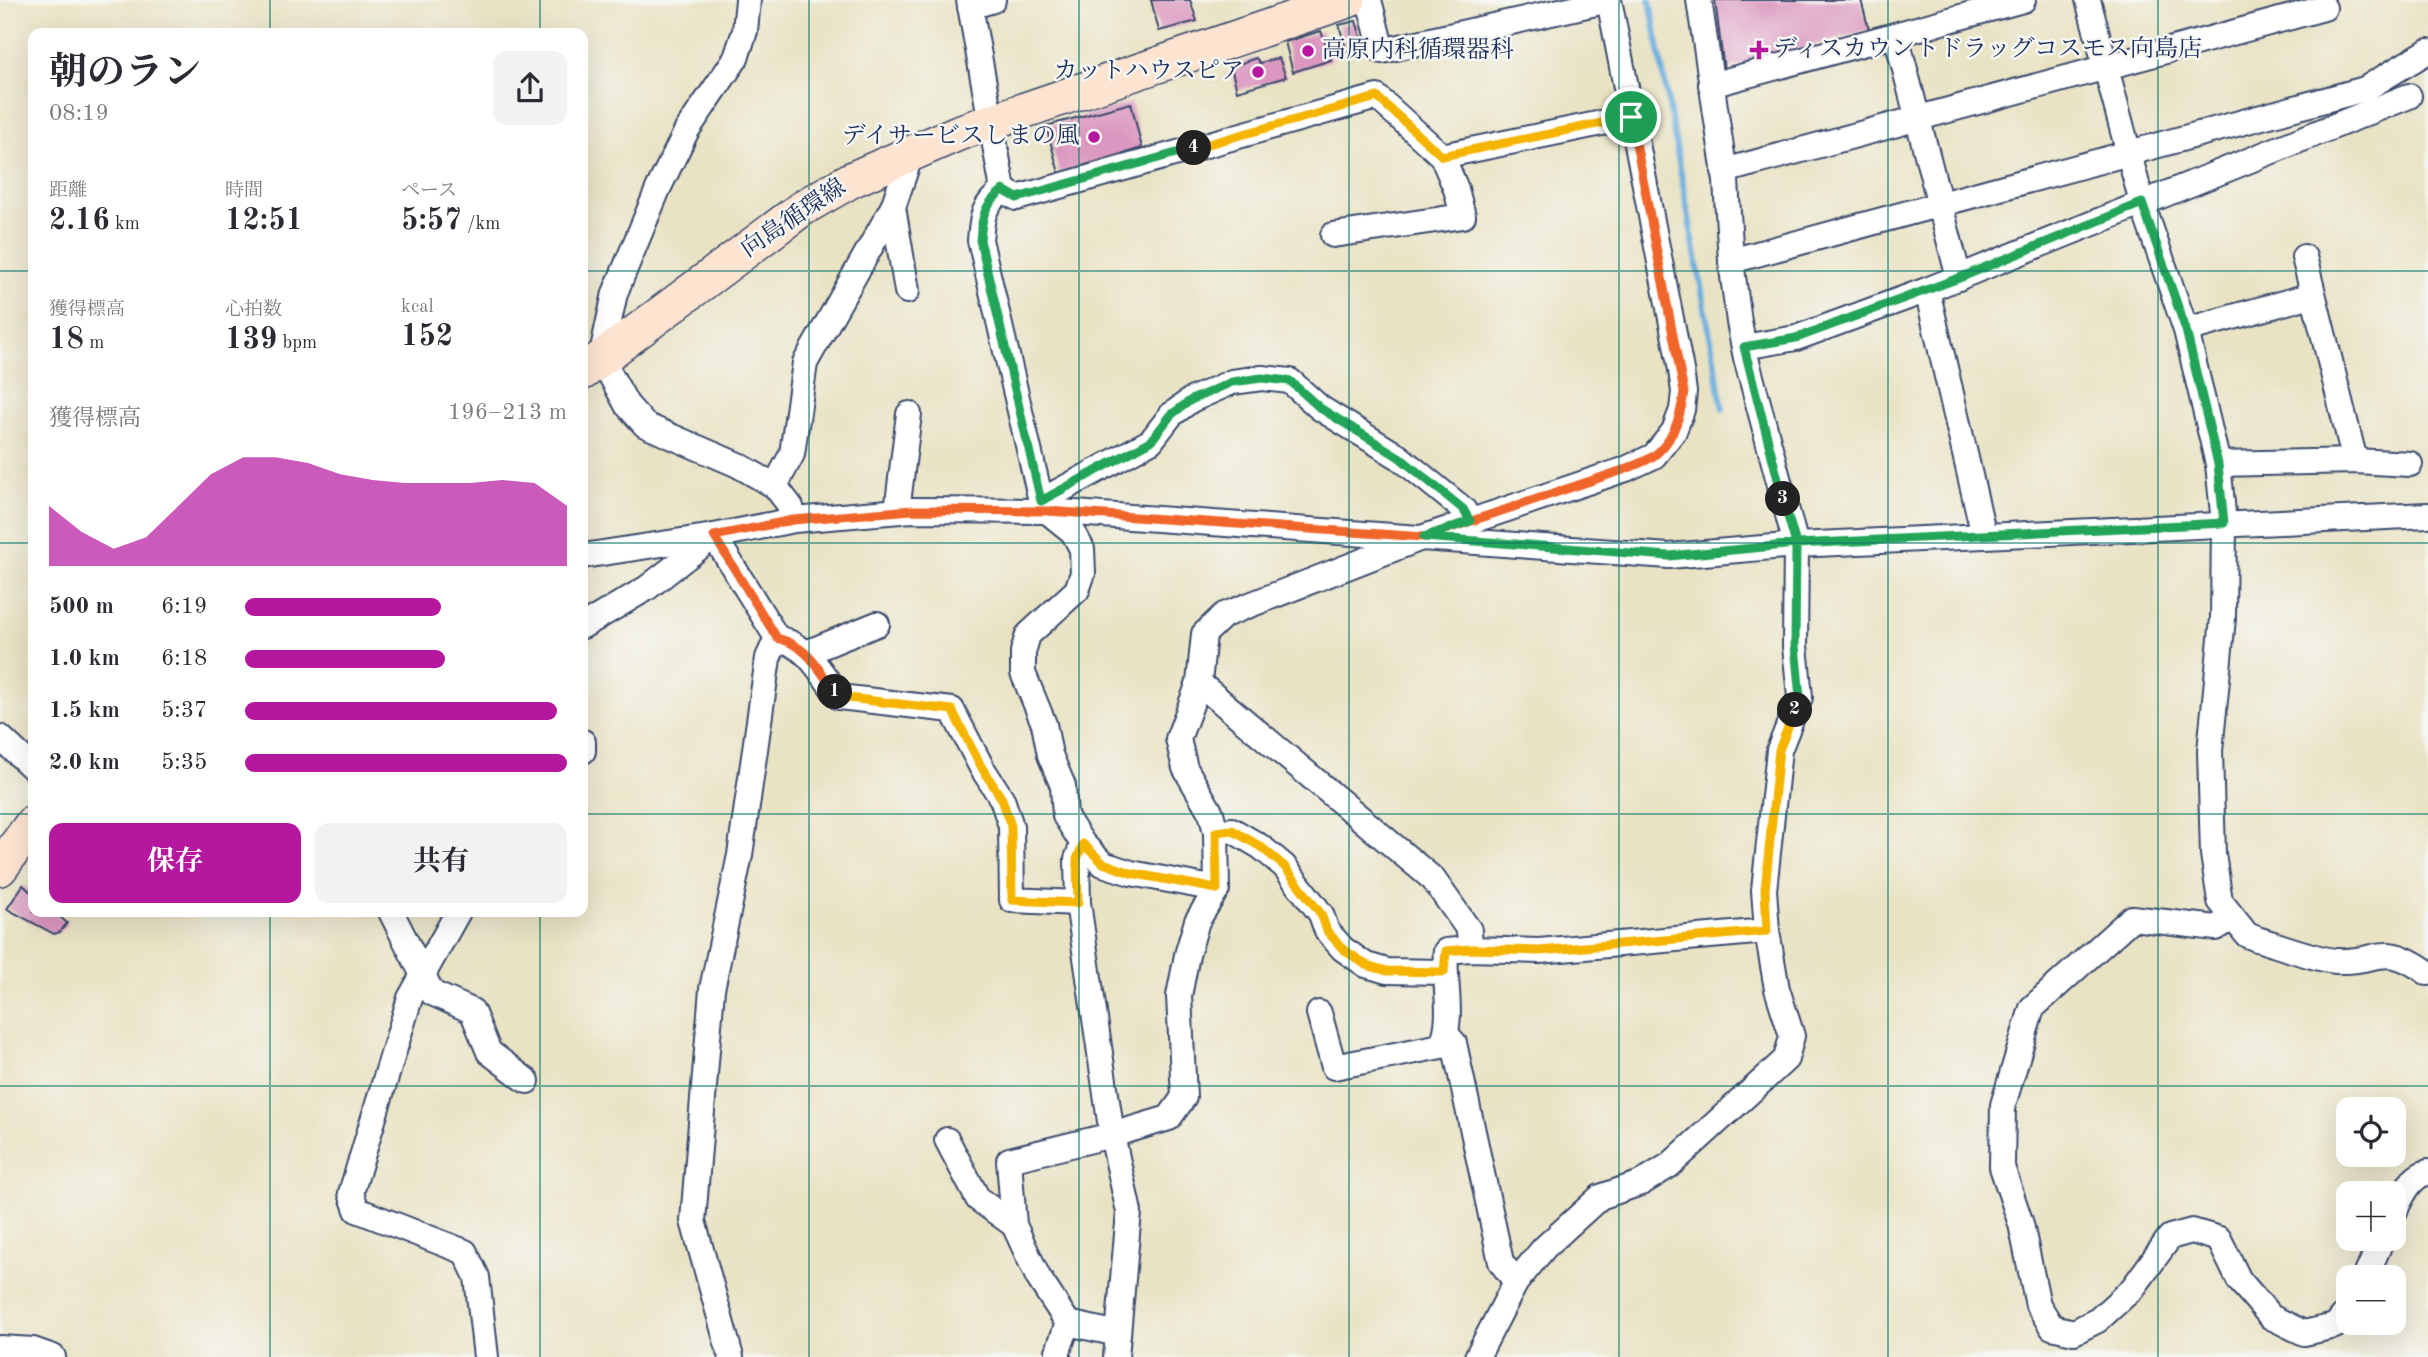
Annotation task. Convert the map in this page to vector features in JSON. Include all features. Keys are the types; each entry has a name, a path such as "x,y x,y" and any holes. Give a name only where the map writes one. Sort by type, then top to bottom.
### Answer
{"main road":[{"name":"向島循環線","path":"592,365 804,207 851,180 992,121 1348,0"},
{"path":"0,868 28,830"}],"street":[{"path":"748,0 746,31 736,58 687,130 658,189 615,293 592,365 645,425 738,465 775,485 791,507 793,520"},
{"path":"1083,844 1077,859 1078,903 1112,1135 1129,1212 1117,1345 1068,1323 1038,1277 1014,1225 1009,1160 1112,1135 1169,1118 1184,1097 1179,996 1197,922 1217,889 1216,832 1211,813 1185,768 1178,739 1199,683 1204,634 1224,615 1424,537 1626,469 1654,456 1674,431 1682,410 1684,392 1609,0 1382,51 1369,0"},
{"path":"1477,1357 1516,1282 1544,1248 1600,1197 1641,1182 1670,1165 1786,1059 1792,1037 1777,989 1767,931 1765,890 1779,750 1800,697 1795,646 1796,544 1744,347 1731,261 1724,171 1699,0"},
{"path":"1711,85 2023,0"},
{"path":"2088,0 2142,203 2186,330 2218,464 2224,523 2223,618 2210,751 2213,854 2220,901 2247,935 2334,961 2380,954 2398,955 2428,973"},
{"path":"977,2 1003,190"},
{"path":"1724,171 2324,8"},
{"path":"1896,35 1942,204 1959,278"},
{"path":"1731,261 2365,89 2428,51"},
{"path":"1744,347 1796,338 1959,278 2409,96"},
{"path":"1003,190 1017,198 1377,97 1442,156 1456,189 1463,216 1333,234"},
{"path":"1442,156 1631,117"},
{"path":"775,485 792,454 805,363 893,207 911,154"},
{"path":"1003,190 990,199 982,215 980,240 1044,506 1073,532 1082,549 1083,573 1077,590 1028,635 1023,652 1023,673 1044,724 1050,755 1063,786 1065,816 1083,844 1103,863 1131,873 1217,889"},
{"path":"893,207 907,291"},
{"path":"2304,257 2355,461"},
{"path":"1927,290 1984,536"},
{"path":"2186,330 2312,295"},
{"path":"1044,506 1151,441 1171,415 1191,400 1232,382 1262,378 1290,381 1320,408 1399,457 1463,509 1470,521"},
{"path":"897,511 909,414"},
{"path":"2218,464 2355,461 2410,464"},
{"path":"588,555 714,536 793,520 897,511 1044,506 1669,556 1796,544 2428,515"},
{"path":"588,623 647,588 714,536"},
{"path":"714,536 777,638 793,642 806,653 839,697 952,710 982,768 1002,799 1011,826 1012,900 1078,903"},
{"path":"806,653 877,624"},
{"path":"731,1357 693,1221 712,989 740,855 768,658 777,638"},
{"path":"1199,683 1433,879 1469,930 1470,949"},
{"path":"0,737 28,763"},
{"path":"1216,832 1232,830 1261,847 1284,866 1321,914 1327,931 1343,949 1366,965 1387,971 1444,972"},
{"path":"394,917 432,993 472,1011 489,1052 527,1081"},
{"path":"455,917 410,998 351,1193 357,1210 465,1252 477,1277 486,1357"},
{"path":"2232,918 2216,928 2132,918 2032,1008 2003,1105 2002,1167 2021,1224 2038,1305 2052,1327 2074,1332 2098,1320 2133,1288 2170,1237 2192,1231 2219,1238 2239,1280 2271,1317 2304,1333 2336,1325"},
{"path":"1319,1013 1334,1067 1441,1046 1449,1024 1444,972 1446,951 1539,951 1767,931"},
{"path":"1447,1035 1454,1043 1501,1262 1516,1282"},
{"path":"947,1140 978,1199 1014,1225"},
{"path":"2406,1190 2421,1174 2428,1172"},
{"path":"1058,1357 1068,1323"},
{"path":"0,1348 33,1350 53,1357"}],"building":[{"path":"1151,0 1190,0 1197,21 1159,31"},
{"name":"ディスカウントドラッグコスモス向島店","path":"1715,0 1861,0 1869,30 1724,70"},
{"path":"1356,21 1364,47 1347,52 1339,25"},
{"name":"高原内科循環器科","path":"1321,31 1331,60 1293,72 1285,42"},
{"name":"カットハウスピア","path":"1256,58 1260,63 1279,58 1286,77 1237,91 1231,67"},
{"name":"デイサービスしまの風","path":"1131,103 1142,148 1059,173 1046,126"},
{"path":"23,885 28,890 28,917 60,917 67,923 60,932 54,934 7,909"}],"waterway":[{"path":"1650,0 1723,409"}],"place":[{"name":"ディスカウントドラッグコスモス向島店","path":"1759,50"},
{"name":"高原内科循環器科","path":"1308,51"},
{"name":"カットハウスピア","path":"1258,72"},
{"name":"デイサービスしまの風","path":"1094,137"}],"route":[{"path":"1631,117 1442,156 1377,97 1017,198 1003,190 990,199 982,215 980,240 1041,501 1151,441 1171,415 1191,400 1232,382 1262,378 1290,381 1320,408 1399,457 1463,509 1470,521 1424,537 1669,556 1796,544 1744,347 1796,338 1959,278 2142,203 2186,330 2218,464 2224,523 1796,544 1795,646 1800,697 1779,750 1765,890 1767,931 1539,951 1446,951 1444,972 1387,971 1366,965 1343,949 1327,931 1321,914 1284,866 1261,847 1232,830 1216,832 1217,889 1131,873 1103,863 1083,844 1077,859 1078,903 1012,900 1011,826 1002,799 982,768 952,710 839,697 806,653 793,642 777,638 714,536 793,520 912,510 1047,511 1424,537 1626,469 1654,456 1674,431 1682,410 1684,392 1631,117"}]}
